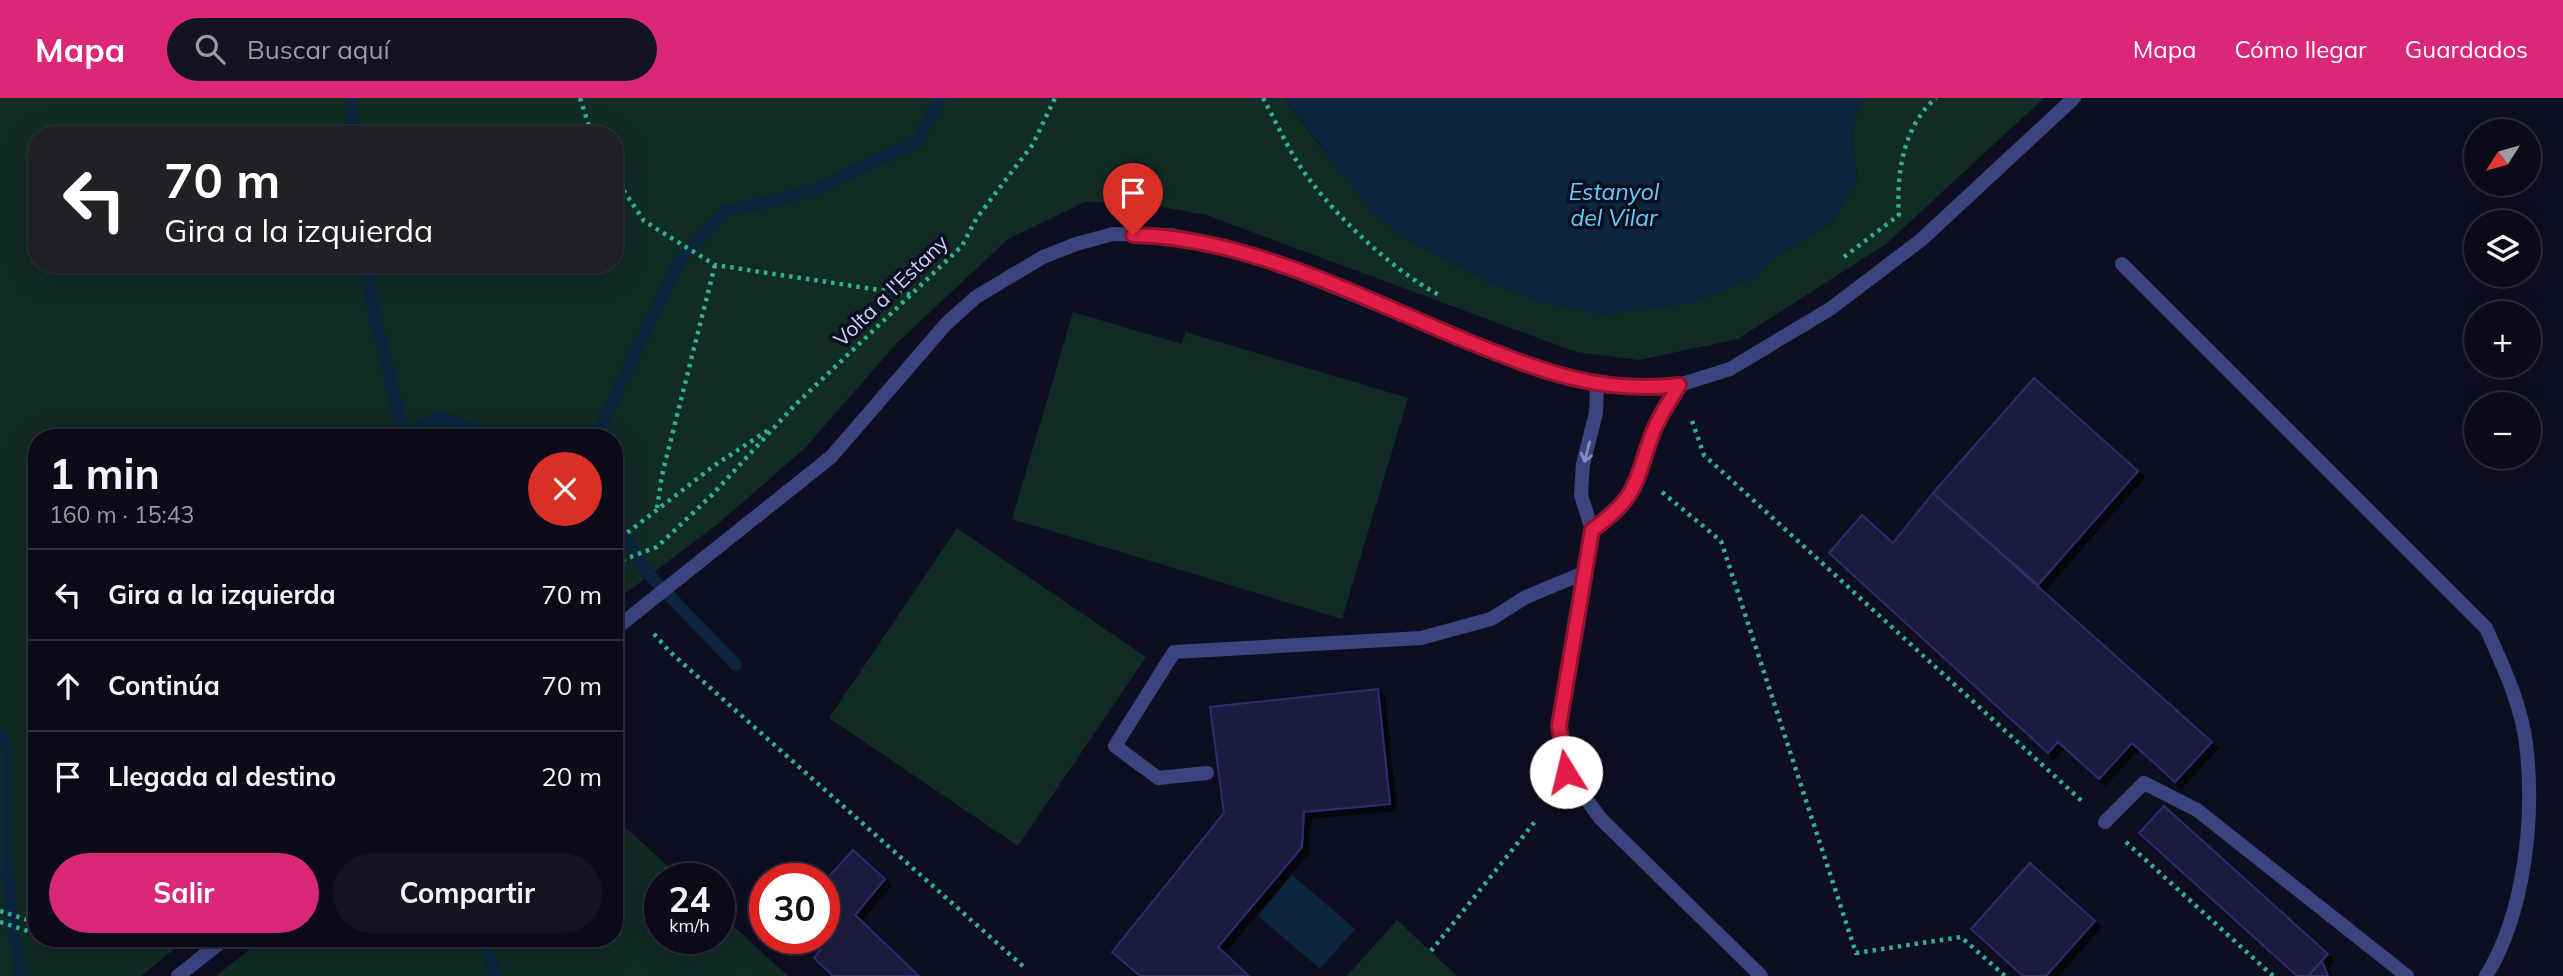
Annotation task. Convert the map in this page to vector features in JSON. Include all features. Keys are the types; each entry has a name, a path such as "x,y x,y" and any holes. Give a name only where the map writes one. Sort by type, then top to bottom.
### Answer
{"street":[{"path":"623,623 831,457 946,324 976,297 1012,274 1076,244 1113,234 1172,235 1262,258 1544,372 1597,385 1636,388 1679,385 1730,369 1830,309 1921,240 2074,98"},
{"path":"2122,264 2486,628 2508,675 2526,741 2529,794 2521,887 2498,957 2486,976"},
{"path":"1597,385 1596,413 1583,464 1581,495 1592,530 1559,726 1566,772 1601,819 1761,976"},
{"path":"1592,530 1621,509 1637,486 1653,430 1679,385"},
{"path":"1207,774 1158,778 1115,746 1174,652 1421,638 1491,619 1526,597 1586,572"},
{"path":"2105,822 2144,783 2197,810 2407,976"},
{"path":"178,976 215,947"}],"path":[{"path":"580,98 589,126"},
{"name":"Volta a l'Estany","path":"623,560 657,547 712,495 777,424 962,246 976,219 1033,144 1055,98"},
{"path":"1263,98 1297,162 1354,230 1422,286 1444,297"},
{"path":"1833,266 1899,215 1900,166 1912,131 1925,108 1936,98"},
{"path":"623,190 644,221 715,265 912,295"},
{"path":"657,508 662,475 715,265"},
{"path":"1679,385 1704,455 2273,976"},
{"name":"Volta a l'Estany","path":"623,536 657,508 777,424"},
{"path":"1660,491 1721,541 1856,953 1961,937 2005,976"},
{"path":"636,613 670,652 1025,968"},
{"path":"1431,951 1537,819"},
{"path":"0,911 28,921"},
{"path":"0,922 28,932"}],"green space":[{"path":"0,98 1284,98 1321,147 1404,238 1498,287 1756,277 1779,254 1833,222 1858,178 1852,137 1855,118 1864,98 2044,98 1886,244 1738,339 1639,360 1576,352 1206,215 1140,203 1085,202 1008,239 896,344 805,448 719,523 623,595 623,429 28,429 28,947 177,947 141,976 0,976"},
{"path":"1073,312 1182,344 1186,332 1408,398 1342,619 1012,519"},
{"path":"957,528 1146,657 1018,846 829,718"},
{"path":"623,825 665,863 644,863 644,954 735,954 735,928 749,940 749,954 764,954 788,976 216,976 253,947 623,947"},
{"path":"1397,920 1457,976 1347,976"}],"water":[{"name":"Estanyol del Vilar","path":"1284,98 1864,98 1855,118 1852,137 1858,178 1833,222 1779,254 1756,277 1692,303 1604,315 1553,305 1498,287 1404,238 1374,215"},
{"path":"1292,875 1355,929 1320,969 1258,916"}],"building":[{"path":"2034,378 2138,471 2038,585 1933,493"},
{"path":"1933,493 2212,742 2175,782 2132,743 2099,779 2058,742 2048,753 1829,553 1862,515 1893,543"},
{"path":"1378,689 1390,804 1304,812 1302,847 1218,947 1249,976 1140,976 1112,952 1224,813 1210,707"},
{"path":"2164,806 2328,954 2308,976 2297,976 2139,833"},
{"path":"853,850 885,879 855,915 919,976 833,976 814,958 817,954 840,954 840,864"},
{"path":"2030,863 2095,921 2046,976 2023,976 1971,929"},
{"path":"2322,961 2328,976 2308,976"}],"waterway":[{"path":"351,98 353,126"},
{"path":"599,429 678,263 724,212 812,191 918,141 940,98"},
{"path":"368,273 371,301 403,429"},
{"path":"415,429 440,417 473,429"},
{"path":"623,530 642,567 736,665"},
{"path":"0,734 7,748 7,875 20,976"},
{"path":"486,947 496,976"}],"route":[{"path":"1133,235 1172,235 1262,258 1544,372 1611,387 1651,388 1679,385 1653,430 1637,486 1621,509 1592,530 1559,726 1566,772"}]}
